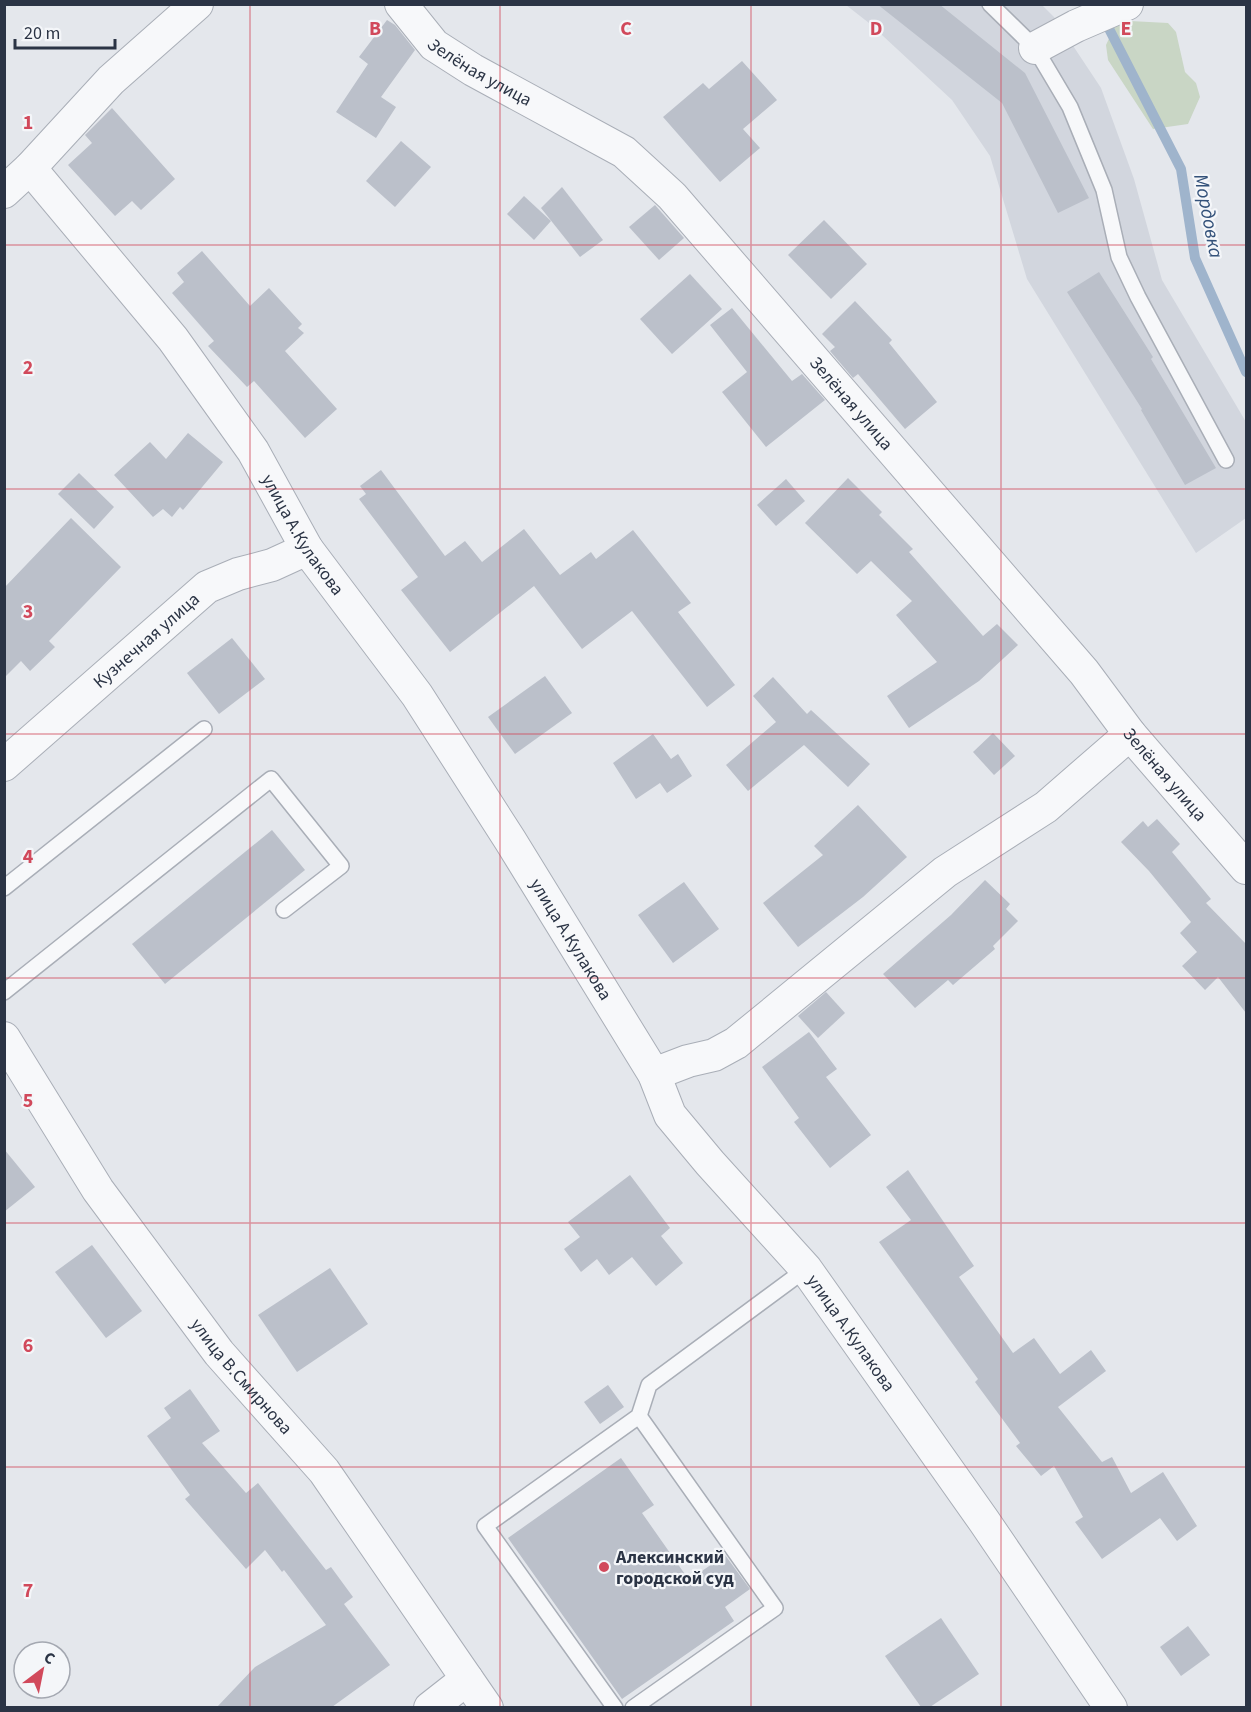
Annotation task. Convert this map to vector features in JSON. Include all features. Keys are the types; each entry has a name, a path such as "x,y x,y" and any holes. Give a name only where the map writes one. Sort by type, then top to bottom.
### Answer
{"street":[{"path":"4,192 30,168 111,80 197,4"},
{"name":"Зелёная улица","path":"401,4 434,45 473,70 624,152 672,196 1084,672 1130,734 1246,868"},
{"path":"1035,48 1076,26 1127,4"},
{"name":"улица А.Кулакова","path":"30,168 173,339 253,452 307,549 417,695 510,840 654,1074 670,1115 806,1269 984,1521 1111,1707"},
{"name":"Кузнечная улица","path":"4,765 207,587 238,574 272,565 307,549"},
{"path":"654,1074 688,1061 714,1055 736,1043 945,872 1046,807 1130,734"},
{"name":"улица В.Смирнова","path":"4,1038 98,1190 219,1353 324,1471 487,1707"},
{"path":"430,1707 467,1679"}],"lane":[{"path":"990,4 1035,48 1070,107 1104,190 1119,257 1138,297 1226,460"},
{"path":"4,888 204,729"},
{"path":"4,992 271,779 341,866 284,910"},
{"path":"615,1707 485,1526 639,1416 649,1385 806,1269"},
{"path":"633,1707 775,1608 639,1416"}],"shaded area":[{"path":"846,5 1042,5 1054,17 1101,88 1134,179 1162,280 1246,422 1246,518 1196,553 1027,279 990,156 952,100 869,23"}],"green space":[{"path":"1130,21 1168,23 1176,32 1185,72 1196,83 1200,97 1188,124 1153,129 1108,60 1106,45 1115,26"}],"building":[{"path":"877,4 939,4 1025,73 1089,198 1058,213 1002,103"},
{"path":"387,20 395,25 415,50 381,97 396,107 376,138 336,112 368,64 359,57"},
{"path":"742,61 777,100 743,129 760,148 720,182 663,117 703,83 709,89"},
{"path":"112,108 175,179 141,210 132,201 115,216 68,165 92,143 85,135"},
{"path":"401,141 431,167 395,207 366,181"},
{"path":"562,187 603,240 580,257 541,208"},
{"path":"524,196 551,221 534,240 507,214"},
{"path":"655,205 684,238 659,260 629,227"},
{"path":"824,220 867,264 831,299 788,255"},
{"path":"202,251 250,306 269,288 302,324 298,328 304,333 285,351 337,409 305,438 254,381 247,387 208,346 214,341 172,293 184,282 177,273"},
{"path":"1099,272 1153,357 1151,359 1216,468 1185,485 1142,409 1067,292"},
{"path":"690,274 722,309 672,354 640,319"},
{"path":"855,301 892,340 889,343 937,402 905,429 858,374 853,378 830,351 835,347 822,334"},
{"path":"732,308 792,381 802,374 825,400 766,447 722,392 747,372 710,325"},
{"path":"188,433 223,462 183,510 180,507 172,517 163,509 153,517 114,475 150,442 166,459"},
{"path":"381,470 445,556 465,541 482,562 524,529 560,575 591,552 596,559 633,530 691,603 678,612 735,685 707,707 632,611 582,649 534,586 450,652 401,590 418,577 359,499 366,494 360,486"},
{"path":"79,473 114,507 94,529 58,494"},
{"path":"848,478 882,512 879,515 913,549 909,552 983,636 997,624 1018,645 979,681 909,728 887,696 937,662 896,615 912,601 871,561 857,574 805,523"},
{"path":"786,479 805,501 776,526 757,505"},
{"path":"71,518 121,567 49,641 55,647 30,671 21,661 4,678 4,588"},
{"path":"232,638 265,679 219,714 187,673"},
{"path":"545,676 572,713 515,754 488,717"},
{"path":"773,677 807,714 811,710 870,764 848,787 804,745 748,791 726,765 776,722 753,696"},
{"path":"993,733 1015,756 994,775 973,752"},
{"path":"653,734 671,759 678,754 692,776 667,793 660,783 636,799 613,763"},
{"path":"858,805 907,857 863,897 798,947 763,903 823,855 814,846"},
{"path":"1157,819 1180,844 1172,852 1211,899 1206,903 1246,944 1246,1013 1218,977 1205,990 1182,966 1197,952 1180,933 1191,922 1149,871 1121,842 1143,821 1148,827"},
{"path":"272,830 305,870 165,984 132,944"},
{"path":"985,880 1010,904 1006,909 1018,921 993,946 995,949 953,985 948,980 915,1008 883,974 951,915"},
{"path":"684,882 719,929 673,963 638,915"},
{"path":"826,992 845,1013 818,1038 798,1016"},
{"path":"809,1032 837,1069 826,1077 871,1135 830,1168 794,1122 799,1118 762,1067"},
{"path":"4,1149 35,1187 4,1212"},
{"path":"908,1170 974,1266 959,1277 1013,1353 1034,1338 1060,1374 1091,1350 1106,1371 1058,1407 1102,1462 1112,1457 1131,1493 1163,1472 1197,1526 1177,1541 1160,1518 1102,1559 1075,1522 1083,1517 1054,1466 1041,1476 1016,1446 1020,1443 975,1382 978,1379 879,1242 911,1220 886,1187"},
{"path":"630,1175 670,1228 661,1236 683,1263 656,1286 632,1257 609,1275 597,1259 581,1272 564,1249 580,1237 568,1222"},
{"path":"92,1245 142,1311 106,1338 55,1272"},
{"path":"330,1268 368,1324 297,1372 258,1315"},
{"path":"608,1385 624,1407 600,1424 584,1402"},
{"path":"190,1389 220,1431 202,1443 246,1493 258,1483 326,1570 331,1567 353,1597 344,1604 390,1665 332,1707 217,1707 255,1667 326,1625 284,1570 282,1572 265,1550 246,1569 185,1499 190,1495 147,1436 171,1418 164,1408"},
{"name":"Алексинский городской суд","path":"621,1458 654,1505 642,1513 689,1580 725,1555 750,1589 725,1607 734,1621 622,1699 508,1538"},
{"path":"941,1618 979,1674 930,1707 921,1707 885,1656"},
{"path":"1188,1626 1210,1655 1181,1676 1160,1647"}],"waterway":[{"name":"Мордовка","path":"1103,17 1181,169 1195,258 1246,372"}],"place":[{"name":"Алексинский городской суд","path":"604,1567"}]}
